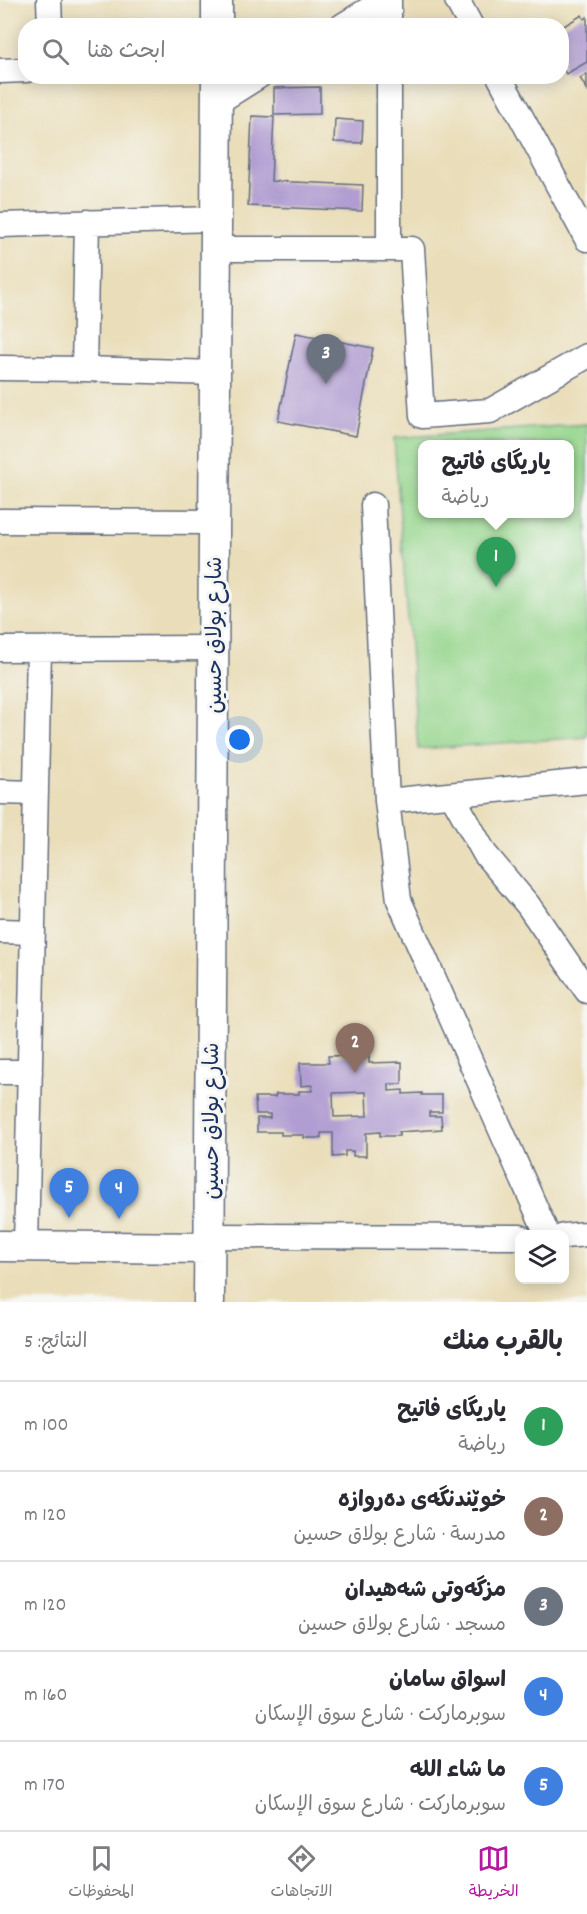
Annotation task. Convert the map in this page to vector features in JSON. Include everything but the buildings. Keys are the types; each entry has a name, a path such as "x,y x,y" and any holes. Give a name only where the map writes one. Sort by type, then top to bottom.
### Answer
{"street":[{"path":"49,0 50,18"},
{"path":"217,0 217,18"},
{"path":"355,18 384,0"},
{"path":"389,0 389,18"},
{"path":"457,0 467,18"},
{"path":"0,71 18,70"},
{"path":"217,90 235,84"},
{"path":"389,84 389,249"},
{"path":"503,84 587,238"},
{"name":"شارع بولاق حسين","path":"209,1302 217,90"},
{"path":"0,225 216,219"},
{"path":"84,369 87,222"},
{"path":"215,249 412,249 422,416 490,411 587,356"},
{"path":"0,368 215,373"},
{"path":"373,505 387,801 399,900 545,1230"},
{"path":"0,521 213,522"},
{"path":"0,649 213,648"},
{"path":"39,649 30,1072 13,1246 515,1237"},
{"path":"387,801 587,781"},
{"path":"0,792 36,793"},
{"path":"452,795 485,854 528,905 587,991"},
{"path":"0,931 33,932"},
{"path":"0,1072 30,1072"},
{"path":"569,1236 587,1234"}],"green space":[{"path":"587,424 587,737 418,749 394,438"}],"place":[{"name":"مزگەوتی شەهیدان","path":"326,384"},
{"name":"یاریگای فاتیح","path":"496,587"},
{"name":"خوێندنگەی دەروازە","path":"355,1073"},
{"name":"ما شاء الله","path":"69,1218"},
{"name":"اسواق سامان","path":"119,1219"}]}
